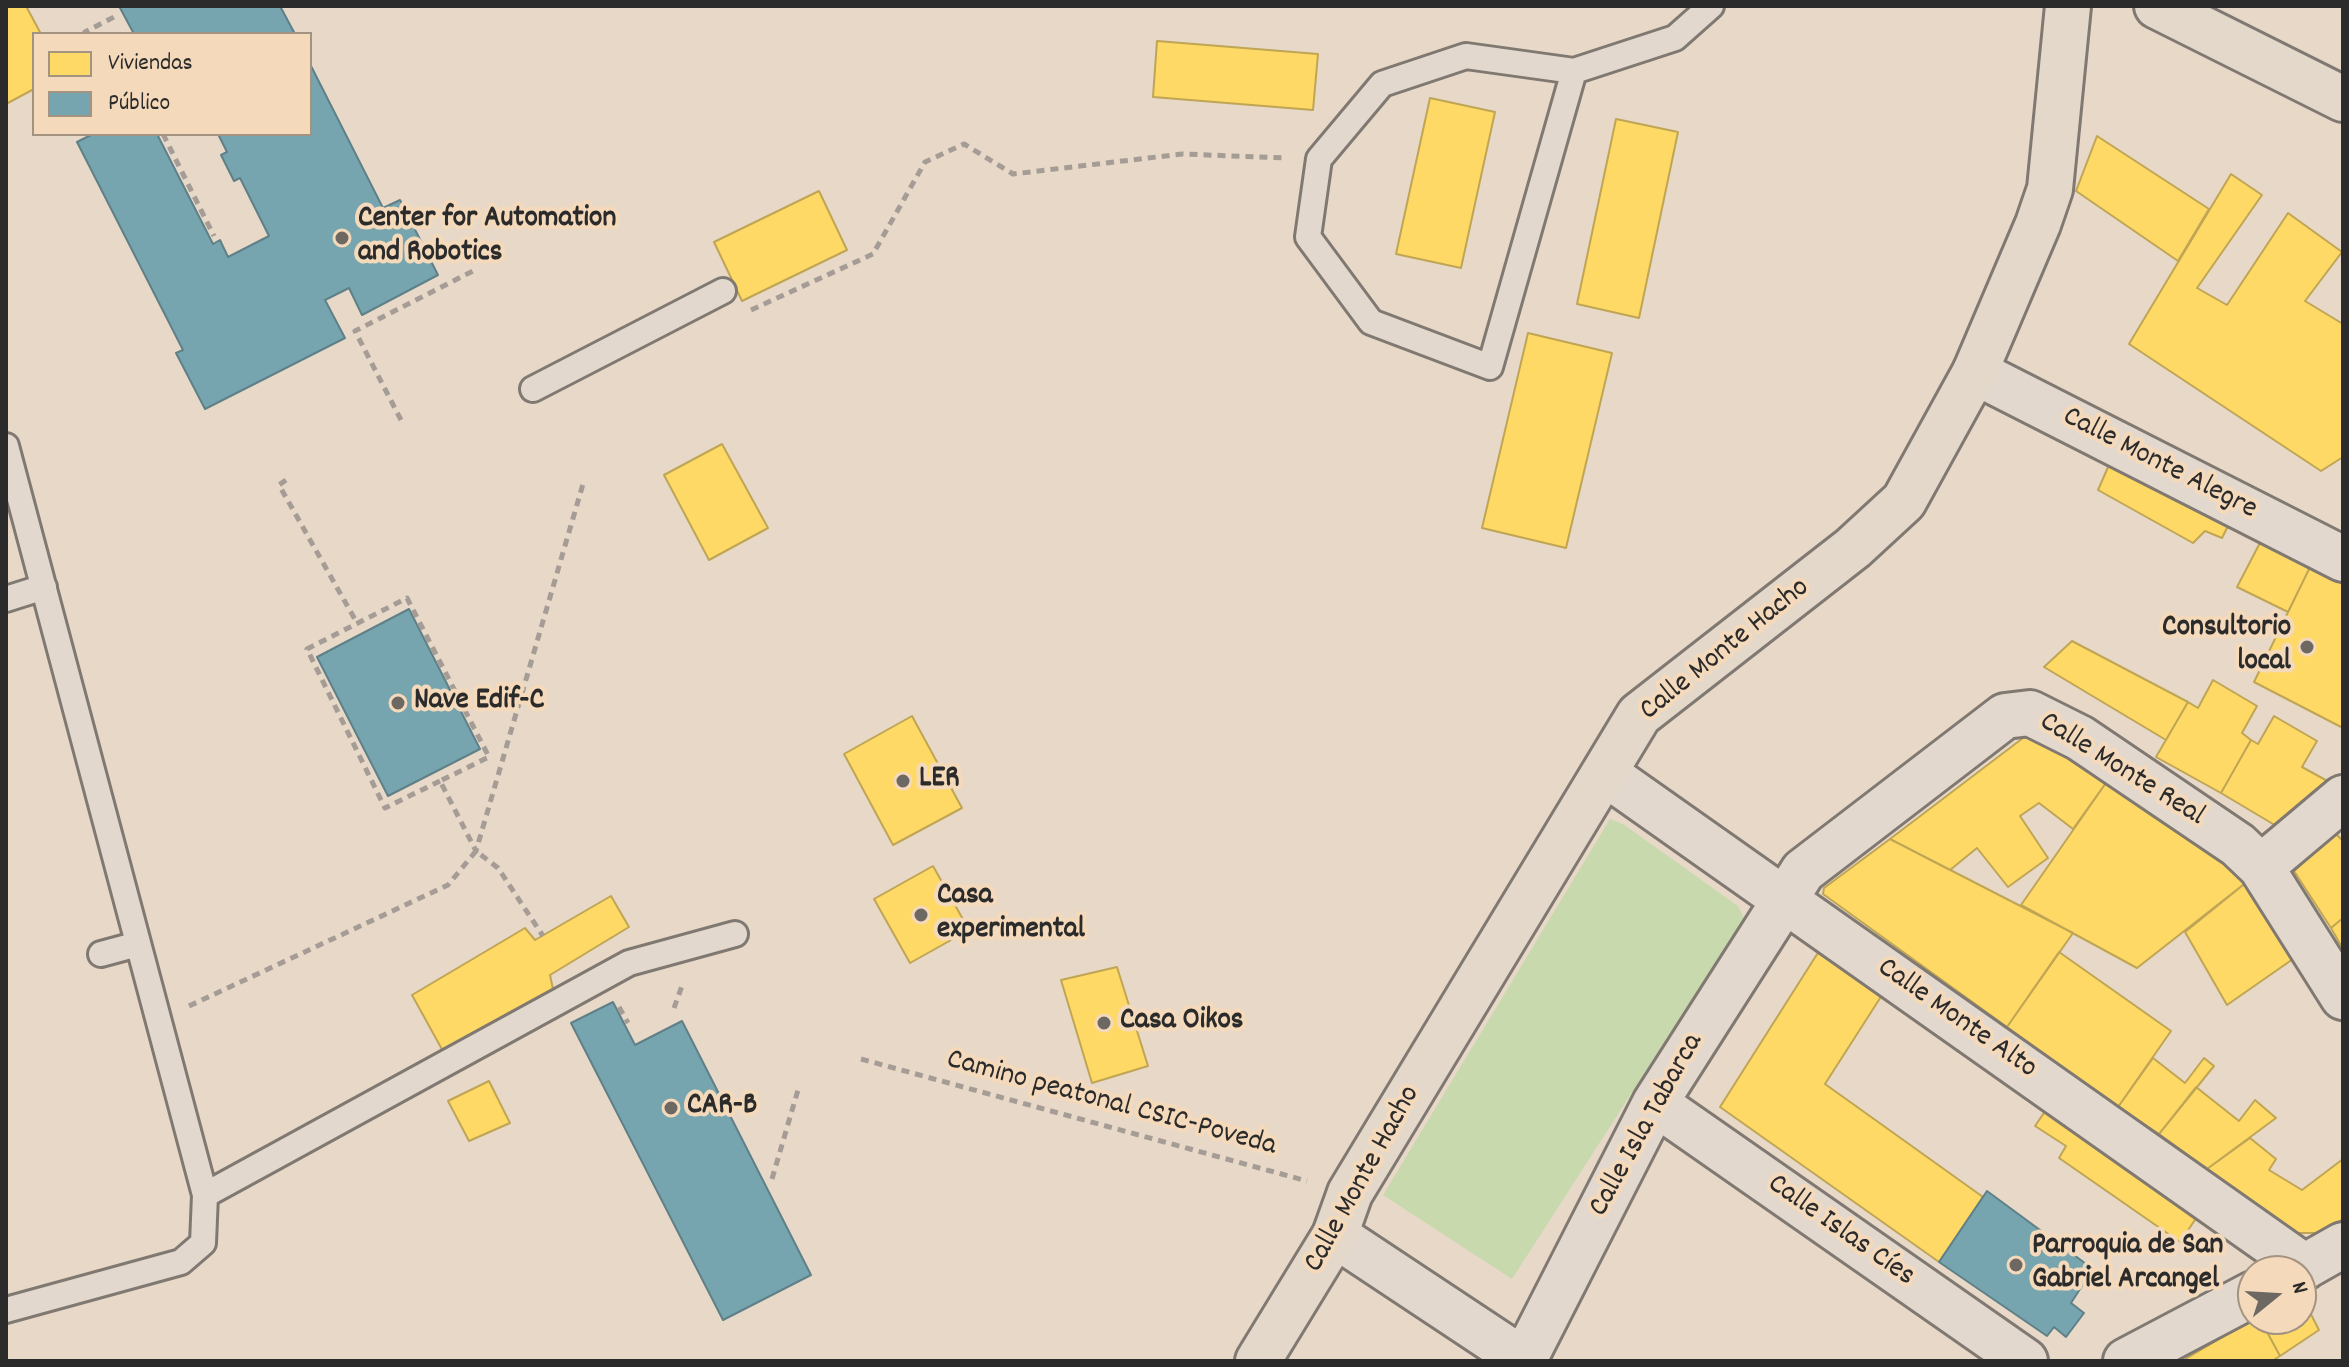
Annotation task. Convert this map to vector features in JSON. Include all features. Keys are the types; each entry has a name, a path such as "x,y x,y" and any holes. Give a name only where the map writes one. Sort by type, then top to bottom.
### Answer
{"main road":[{"name":"Calle Monte Hacho","path":"1258,1361 1335,1235 1350,1193 1639,715 1853,548 1904,501 1975,372 2050,189 2068,6"},
{"path":"2157,6 2343,99"}],"street":[{"name":"Calle Monte Alegre","path":"1975,372 2343,559"},
{"name":"Calle Monte Real","path":"1783,899 1803,871 2005,716 2030,713 2093,747 2238,845 2261,867 2343,997"},
{"name":"Calle Monte Alto","path":"1606,774 2281,1255"},
{"path":"2261,867 2343,798"},
{"name":"Calle Isla Tabarca","path":"1524,1361 1655,1103 1783,899"},
{"name":"Calle Islas Cíes","path":"1655,1103 2025,1361"},
{"path":"1335,1235 1524,1361"},
{"path":"2317,1260 2343,1245"},
{"path":"2135,1359 2237,1303"}],"lane":[{"path":"1574,71 1490,367 1371,322 1308,237 1319,159 1382,84 1466,56 1574,71 1675,38 1711,6"},
{"path":"533,389 723,291"},
{"path":"6,446 205,1195 203,1243 181,1262 6,1310"},
{"path":"6,599 44,587"},
{"path":"205,1195 629,963 735,934"},
{"path":"101,954 138,944"}],"path":[{"path":"85,32 116,16"},
{"path":"164,136 214,236"},
{"path":"723,291 741,315 873,254 925,162 964,144 1013,174 1182,154 1319,159"},
{"path":"401,420 355,331 473,271"},
{"path":"286,480 279,485 357,623"},
{"path":"159,1021 448,885 476,851 583,484"},
{"path":"407,598 489,757 440,781 385,808 307,649 407,598"},
{"path":"440,781 476,851 498,868 543,936"},
{"name":"Camino peatonal CSIC-Poveda","path":"861,1059 1350,1193"},
{"path":"772,1179 798,1090"}],"green space":[{"path":"1610,819 1623,824 1738,906 1744,918 1512,1279 1383,1195"}],"building: Viviendas":[{"path":"6,6 26,6 40,32 32,32 32,90 6,104"},
{"path":"1157,41 1318,54 1313,110 1153,97"},
{"path":"1430,98 1495,112 1461,268 1396,254"},
{"path":"1616,119 1678,132 1639,318 1577,304"},
{"path":"2097,136 2209,209 2178,261 2076,191"},
{"path":"2231,174 2262,195 2197,288 2227,305 2288,213 2342,252 2305,301 2343,324 2343,457 2321,471 2129,344"},
{"path":"819,191 847,250 742,301 714,242"},
{"path":"1528,333 1612,353 1566,548 1482,528"},
{"path":"722,444 768,528 709,560 664,475"},
{"path":"2112,458 2231,520 2222,538 2205,531 2193,543 2098,490"},
{"path":"2263,537 2312,563 2288,612 2237,587"},
{"name":"Consultorio local","path":"2312,563 2343,579 2343,728 2254,682"},
{"path":"2072,641 2188,702 2166,740 2044,667"},
{"path":"2213,680 2257,706 2242,733 2251,740 2221,793 2156,757 2188,702 2198,708"},
{"name":"LER","path":"912,716 962,808 893,845 844,754"},
{"path":"2274,716 2317,741 2302,767 2331,783 2278,827 2221,793 2251,740 2258,744"},
{"path":"2023,738 2051,738 2108,780 2073,829 2039,803 2020,816 2048,858 2008,887 1977,848 1950,870 1890,839"},
{"path":"2108,780 2248,881 2137,968 2021,905"},
{"path":"2335,833 2343,841 2343,918 2331,928 2294,871"},
{"path":"1890,839 2073,933 2007,1027 1823,894 1824,888"},
{"name":"Casa experimental","path":"933,866 969,930 910,963 874,899"},
{"path":"2248,881 2293,959 2227,1005 2185,932"},
{"path":"611,896 629,927 550,975 553,989 444,1053 412,995 525,928 535,940"},
{"path":"2343,918 2343,949 2331,928"},
{"path":"1821,948 1884,992 1825,1084 1983,1197 1939,1262 1720,1107"},
{"path":"2059,952 2171,1031 2118,1107 2007,1027"},
{"name":"Casa Oikos","path":"1117,967 1148,1066 1092,1083 1061,980"},
{"path":"2153,1058 2185,1083 2204,1058 2214,1066 2159,1134 2118,1107"},
{"path":"489,1081 510,1123 469,1141 448,1101"},
{"path":"2196,1087 2239,1121 2255,1100 2276,1118 2207,1169 2159,1134"},
{"path":"2048,1107 2199,1214 2180,1242 2059,1158 2066,1146 2035,1126"},
{"path":"2250,1138 2276,1159 2269,1170 2302,1190 2343,1159 2343,1219 2320,1233 2292,1233 2207,1169"},
{"path":"2237,1328 2237,1335 2269,1335 2280,1356 2272,1361 2182,1361"},
{"path":"2269,1335 2312,1335 2280,1356"}],"building: Público":[{"path":"119,6 280,6 294,32 133,32"},
{"name":"Center for Automation and Robotics","path":"312,68 383,208 400,200 438,275 362,315 349,288 325,300 345,338 205,409 176,353 183,350 77,142 89,136 158,136 213,244 220,240 228,257 269,236 240,178 234,181 221,155 227,152 219,136 312,136"},
{"name":"Nave Edif-C","path":"409,609 480,749 388,796 317,657"},
{"name":"CAR-B","path":"613,1002 635,1045 682,1021 811,1275 723,1320 571,1023"},
{"name":"Parroquia de San Gabriel Arcangel","path":"1987,1191 2093,1269 2071,1303 2084,1313 2066,1337 2054,1327 2047,1336 1939,1262"}],"place":[{"name":"Center for Automation and Robotics","path":"342,238"},
{"name":"Consultorio local","path":"2307,647"},
{"name":"Nave Edif-C","path":"398,703"},
{"name":"LER","path":"903,781"},
{"name":"Casa experimental","path":"921,915"},
{"name":"Casa Oikos","path":"1104,1023"},
{"name":"CAR-B","path":"671,1108"},
{"name":"Parroquia de San Gabriel Arcangel","path":"2016,1265"}]}
